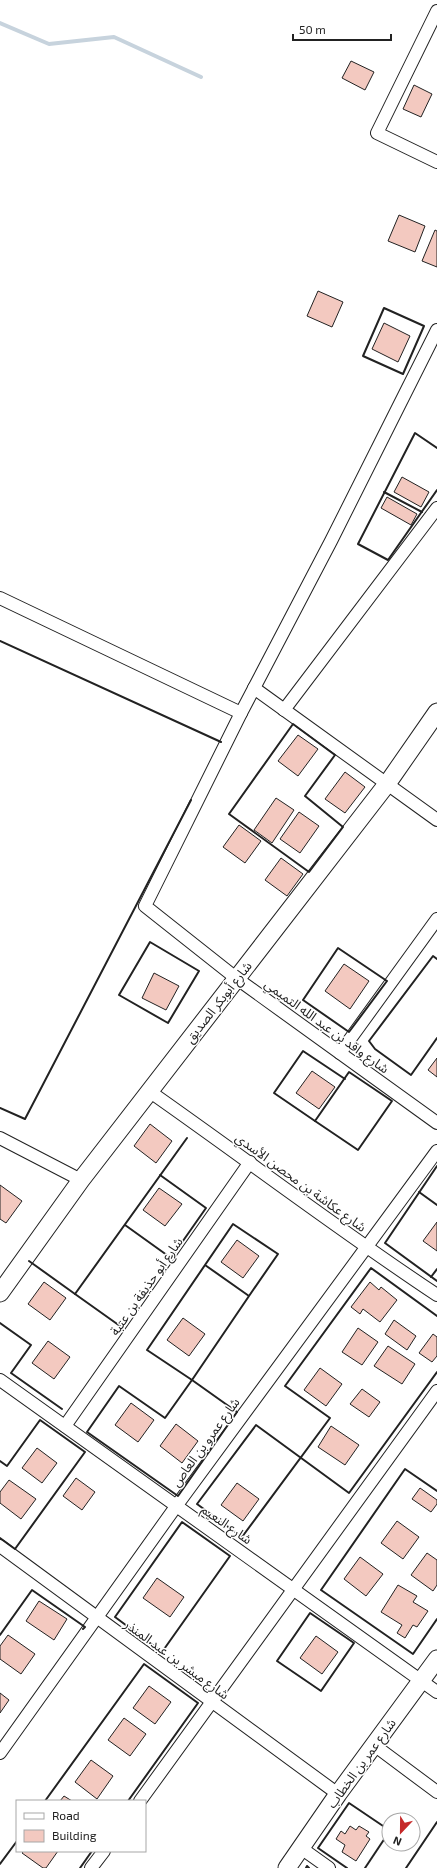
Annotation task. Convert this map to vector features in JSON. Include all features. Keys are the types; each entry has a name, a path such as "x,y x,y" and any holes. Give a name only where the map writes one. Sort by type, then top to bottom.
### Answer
{"street":[{"path":"437,11 377,133 437,162"},
{"path":"0,598 240,713 331,541 437,330"},
{"path":"284,710 437,508"},
{"path":"254,688 437,820"},
{"name":"شارع أبوبكر الصديق","path":"0,1293 81,1180 387,784 437,712"},
{"name":"شارع واقد بن عبد الله التميمي","path":"240,713 145,906 236,978 437,1123"},
{"path":"340,1053 437,919"},
{"name":"شارع عكاشة بن محصن الأسدي","path":"149,1091 250,1162 365,1247 437,1295"},
{"path":"0,1138 81,1180"},
{"name":"شارع عمرو بن العاص","path":"0,1753 177,1505 365,1247 437,1151"},
{"name":"شارع أبو حذيفة بن عتبة","path":"65,1426 250,1162"},
{"name":"شارع النعيم","path":"0,1380 437,1692"},
{"path":"141,1800 437,1391"},
{"name":"شارع مبشر بن عبد المنذر","path":"0,1546 338,1794"},
{"name":"شارع عمر بن الخطاب","path":"287,1868 338,1794 437,1660"},
{"path":"374,1745 437,1792"},
{"path":"301,1848 328,1868"},
{"path":"91,1868 103,1852"}],"building":[{"path":"351,61 374,72 365,90 342,78"},
{"path":"414,85 432,94 421,117 403,109"},
{"path":"399,215 425,226 415,252 388,241"},
{"path":"435,230 437,231 437,267 422,261"},
{"path":"318,291 343,302 332,327 307,316"},
{"path":"384,323 410,336 398,362 372,349"},
{"path":"402,477 429,492 421,507 394,492"},
{"path":"387,497 417,514 411,525 381,508"},
{"path":"298,735 318,749 298,776 278,761"},
{"path":"345,772 365,787 345,813 325,799"},
{"path":"276,798 294,810 272,843 254,830"},
{"path":"299,812 319,826 300,853 280,839"},
{"path":"239,825 261,841 245,863 223,847"},
{"path":"281,858 303,874 287,896 265,880"},
{"path":"344,964 369,981 350,1009 325,991"},
{"path":"154,973 179,986 166,1010 142,998"},
{"path":"437,1058 437,1077 428,1070"},
{"path":"312,1071 335,1087 319,1109 296,1093"},
{"path":"150,1124 172,1141 156,1163 134,1146"},
{"path":"0,1185 22,1201 6,1223 0,1219"},
{"path":"159,1188 182,1204 165,1226 143,1210"},
{"path":"437,1222 437,1251 423,1241"},
{"path":"237,1240 259,1256 243,1278 221,1262"},
{"path":"44,1282 66,1298 50,1320 28,1304"},
{"path":"370,1282 379,1290 381,1287 397,1300 380,1322 363,1309 360,1314 351,1307"},
{"path":"183,1318 205,1334 189,1356 167,1340"},
{"path":"394,1320 416,1336 407,1350 385,1334"},
{"path":"358,1328 378,1342 362,1365 342,1352"},
{"path":"433,1334 437,1337 437,1356 432,1362 419,1353"},
{"path":"48,1341 70,1357 54,1379 32,1363"},
{"path":"388,1346 415,1364 402,1384 374,1366"},
{"path":"320,1368 342,1384 326,1406 304,1390"},
{"path":"362,1389 380,1402 369,1417 350,1404"},
{"path":"131,1403 154,1420 138,1442 115,1425"},
{"path":"176,1424 198,1441 182,1463 160,1446"},
{"path":"331,1426 359,1445 345,1465 318,1447"},
{"path":"37,1448 57,1463 42,1483 22,1468"},
{"path":"76,1478 95,1492 82,1510 63,1496"},
{"path":"9,1480 36,1499 21,1519 0,1503 0,1492"},
{"path":"237,1483 259,1499 243,1521 221,1505"},
{"path":"420,1488 437,1500 437,1504 431,1512 412,1499"},
{"path":"397,1521 419,1537 403,1559 381,1543"},
{"path":"427,1553 437,1560 437,1585 433,1591 411,1575"},
{"path":"360,1557 383,1574 366,1596 344,1579"},
{"path":"157,1578 184,1597 170,1617 143,1598"},
{"path":"398,1585 417,1596 413,1602 428,1611 417,1627 413,1625 405,1638 397,1633 402,1625 381,1612"},
{"path":"39,1601 67,1619 54,1640 26,1621"},
{"path":"8,1635 35,1654 21,1674 0,1659 0,1646"},
{"path":"316,1636 338,1652 322,1674 300,1658"},
{"path":"149,1686 171,1702 155,1724 133,1708"},
{"path":"0,1693 9,1700 0,1713"},
{"path":"124,1718 146,1734 130,1756 108,1740"},
{"path":"91,1760 113,1776 97,1799 75,1782"},
{"path":"64,1796 70,1800 61,1800"},
{"path":"350,1826 356,1830 359,1826 369,1832 366,1836 370,1839 356,1861 342,1852 345,1845 336,1839 341,1831 345,1834"},
{"path":"57,1852 46,1868 43,1868 22,1853"}],"waterway":[{"path":"0,23 49,44 114,37 201,77"}],"wall":[{"path":"384,308 424,326 403,374 363,356 384,308"},
{"path":"437,448 415,433 358,544 388,560 437,490"},
{"path":"384,492 422,512"},
{"path":"0,641 221,742"},
{"path":"293,724 335,755 305,796 343,827 309,872 229,814 293,724"},
{"path":"0,1108 25,1119 191,800"},
{"path":"150,942 199,971 168,1023 119,995 150,942"},
{"path":"338,948 387,981 349,1032 303,1000 338,948"},
{"path":"437,959 433,956 369,1041 375,1049 411,1075 437,1038"},
{"path":"315,1121 274,1093 303,1051 345,1079"},
{"path":"349,1072 392,1101 358,1150 315,1121 349,1072"},
{"path":"29,1261 75,1294 187,1138"},
{"path":"437,1166 385,1243 437,1281"},
{"path":"125,1225 171,1258 206,1208 160,1175"},
{"path":"419,1192 437,1205"},
{"path":"205,1265 249,1296 278,1254 233,1224 147,1350 192,1380 249,1296"},
{"path":"437,1316 371,1268 285,1386 330,1418 242,1537 197,1504 256,1425 349,1493 437,1372"},
{"path":"431,1277 437,1269"},
{"path":"75,1294 120,1326"},
{"path":"0,1323 31,1345 11,1373 62,1409"},
{"path":"192,1380 237,1412 178,1496 87,1432 119,1386 165,1418 192,1380"},
{"path":"0,1461 7,1466 40,1420 85,1452 15,1549 0,1538"},
{"path":"437,1491 405,1469 321,1590 413,1654 437,1619"},
{"path":"182,1522 230,1556 162,1652 115,1617 182,1522"},
{"path":"0,1635 32,1590 85,1627 83,1629"},
{"path":"310,1613 354,1643 321,1691 277,1661 310,1613"},
{"path":"46,1800 144,1664 198,1703 129,1800"},
{"path":"347,1868 318,1848 349,1803 381,1825"},
{"path":"406,1868 437,1822"},
{"path":"0,1864 16,1842"},
{"path":"365,1868 381,1844"},
{"path":"80,1868 91,1852"},
{"path":"306,1868 307,1866 309,1868"}]}
